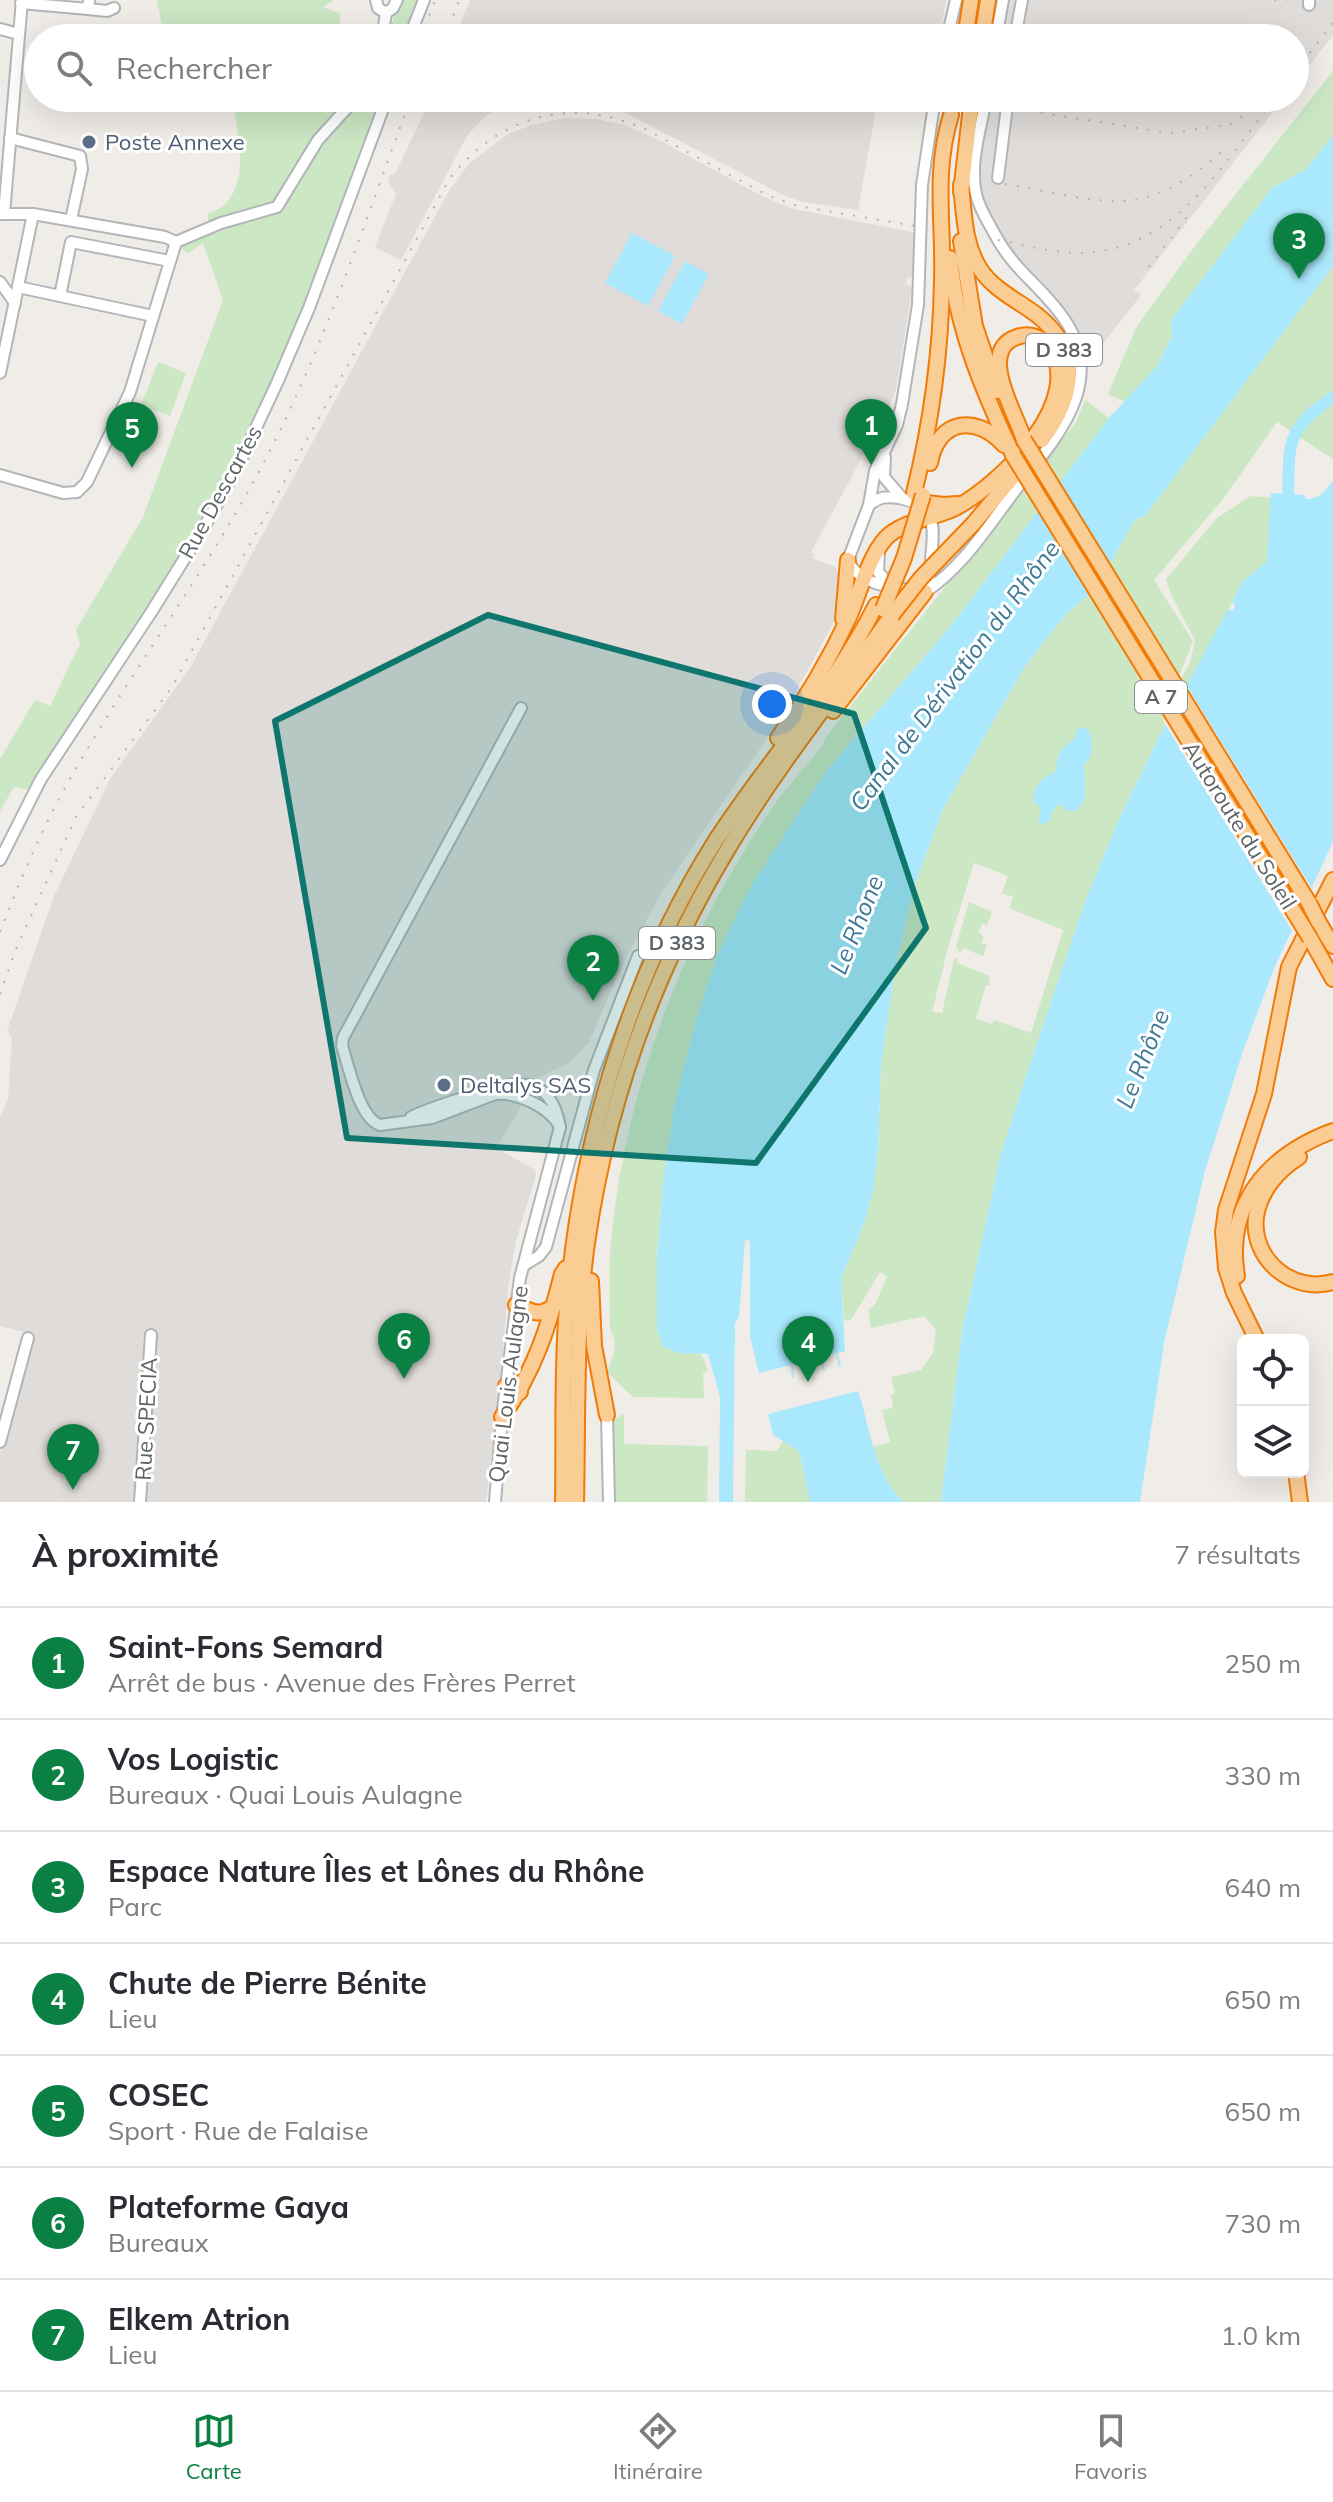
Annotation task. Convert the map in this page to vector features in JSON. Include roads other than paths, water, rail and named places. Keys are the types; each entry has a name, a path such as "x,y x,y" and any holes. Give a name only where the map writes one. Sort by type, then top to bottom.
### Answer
{"highway":[{"path":"967,24 971,0"},
{"path":"984,24 988,0"},
{"name":"Autoroute du Soleil","path":"952,112 946,203 954,291 973,364 1013,455 1333,979"},
{"name":"Autoroute du Soleil","path":"970,112 961,185 962,248 975,326 1002,402 1015,429 1320,918 1333,946"},
{"name":"D 383","path":"576,1502 579,1332 587,1246 608,1137 628,1064 647,1012 704,890 757,804 836,692 884,610 915,497 938,344 942,284 938,204 941,160 951,115"},
{"name":"D 383","path":"563,1502 564,1363 571,1262 590,1157 615,1062 658,952 716,841 884,610 921,578 973,524 1054,424 1065,403 1069,375 1065,352 1052,330 1036,314 994,285 975,260 967,237 961,185"},
{"path":"716,841 729,811 807,697 880,546 894,532 965,503 988,488 1007,470 1038,430 1052,405 1057,381 1055,358 1047,343 1027,335 1014,337 1005,344 1000,352 999,364 1003,387 1024,440"},
{"path":"965,503 944,505 915,497 935,446 951,429 972,425 984,428 994,434 1013,455"},
{"path":"841,632 848,560"},
{"path":"757,804 845,697 925,592"},
{"path":"1254,1334 1226,1268 1223,1232 1226,1210 1268,1080 1289,967 1333,880"},
{"path":"1320,918 1333,932"},
{"path":"1254,1334 1236,1270 1236,1241 1243,1212 1257,1182 1274,1164 1300,1145 1333,1131"},
{"path":"1333,1140 1296,1158 1276,1175 1262,1198 1256,1224 1262,1250 1278,1271 1301,1283 1315,1285 1333,1282"},
{"path":"587,1246 593,1258 591,1298 594,1346 607,1415"},
{"path":"502,1417 513,1389 536,1362 562,1274 571,1262"},
{"path":"516,1305 531,1313 541,1314 554,1306"},
{"path":"1297,1478 1300,1502"}],"street":[{"path":"376,0 378,8 386,13"},
{"path":"384,24 386,13 397,0"},
{"path":"415,24 424,0"},
{"path":"950,24 956,0"},
{"path":"999,24 1003,0"},
{"path":"1018,24 1022,0"},
{"path":"114,8 107,11 89,4 22,2 2,214 33,214 71,220 165,237 176,242 221,223 277,207 318,140 343,112"},
{"path":"0,29 19,34"},
{"name":"Rue Descartes","path":"0,860 41,779 152,611 212,515 239,464 309,308 382,112"},
{"path":"933,112 922,185 921,275 900,414 875,471 869,505 848,560 854,572 865,578 893,587 925,592 946,577 1064,427 1073,411 1081,378 1074,337 1059,312 1021,274 1003,250 977,198 974,171 984,112"},
{"path":"998,178 1006,112"},
{"path":"10,138 80,156 82,169 71,220"},
{"path":"0,373 33,214"},
{"path":"60,296 71,242 170,261"},
{"path":"0,475 63,493 77,492 87,482 130,392 176,242"},
{"path":"0,282 15,303"},
{"path":"18,287 153,316"},
{"path":"888,444 884,477 915,497 931,518 934,535 931,577 925,592"},
{"path":"869,505 881,497 915,497"},
{"path":"934,535 941,547 950,552 963,550 974,542"},
{"path":"880,546 879,574 893,587"},
{"path":"521,708 343,1038 342,1046 365,1112 372,1122 380,1125 432,1118 505,1093 547,1111 560,1127"},
{"name":"Quai Louis Aulagne","path":"513,1389 516,1305 524,1265 539,1256 546,1247 594,1070 638,956"},
{"path":"398,1123 428,1109 514,1082 537,1088 552,1098 560,1127 524,1265"},
{"name":"Rue SPECIA","path":"140,1502 151,1335"},
{"path":"0,1442 28,1338"},
{"path":"607,1415 609,1502"},
{"name":"Quai Louis Aulagne","path":"495,1502 502,1417"}],"water":[{"path":"1333,136 1333,266 1144,517 1135,519 1086,597 1067,613 1025,666 942,811 914,887 895,968 881,1064 878,1152 873,1191 864,1223 841,1279 845,1351 759,1373 750,1337 750,1241 745,1240 739,1317 735,1323 733,1502 719,1502 720,1397 708,1354 679,1353 663,1347 657,1329 657,1257 674,1107 696,1020 718,954 751,886 828,769 950,627 1109,418 1157,366 1172,336 1171,320 1272,188 1305,170"},
{"path":"632,233 675,256 648,306 605,283"},
{"path":"685,261 709,274 682,324 658,311"},
{"path":"1333,481 1333,842 1275,966 1243,1051 1205,1171 1164,1343 1140,1502 941,1502 962,1332 1001,1154 1086,899 1120,817 1160,735 1228,609 1233,611 1235,605 1232,602 1242,582 1267,561 1271,493 1305,495 1305,499 1310,499 1321,494"},
{"path":"1087,727 1092,747 1084,764 1085,799 1076,811 1068,811 1059,804 1049,822 1039,824 1040,807 1034,801 1036,787 1056,771 1060,752 1074,740 1077,729"},
{"path":"858,1391 879,1464 903,1502 810,1502 799,1451 773,1435 768,1414"}],"waterway":[{"name":"Le Rhône","path":"1291,510 1288,504 1292,442 1305,420 1333,397"},
{"path":"837,1355 840,1366"},
{"path":"821,1359 824,1370"},
{"path":"805,1362 808,1373"},
{"path":"792,1366 793,1377"}],"railway":[{"path":"426,24 435,0"},
{"path":"450,24 459,0"},
{"path":"1274,0 1287,0"},
{"path":"1309,54 1333,23"},
{"path":"0,932 35,848 66,787 234,516 279,433 340,291 406,112"},
{"path":"1036,112 1169,133 1229,125 1249,112"},
{"path":"998,240 1076,253 1110,249 1141,239 1168,222 1192,201 1264,112"},
{"path":"0,994 16,949 76,817 172,687 450,178 470,156 514,126 564,113 590,114 645,129 769,196 798,206 921,227"},
{"path":"1005,184 1096,200 1138,199 1179,183 1227,147"},
{"path":"1149,267 1187,217"}],"place":[{"name":"Poste Annexe","path":"89,142"},
{"name":"Espace Nature Îles et Lônes du Rhône","path":"1299,279"},
{"name":"Saint-Fons Semard","path":"871,465"},
{"name":"COSEC","path":"132,468"},
{"name":"Vos Logistic","path":"593,1001"},
{"name":"Deltalys SAS","path":"444,1085"},
{"name":"Plateforme Gaya","path":"404,1379"},
{"name":"Chute de Pierre Bénite","path":"808,1382"},
{"name":"Elkem Atrion","path":"73,1490"}],"water label":[{"name":"Canal de Dérivation du Rhône","path":"955,676"},
{"name":"Le Rhone","path":"857,925"}]}
